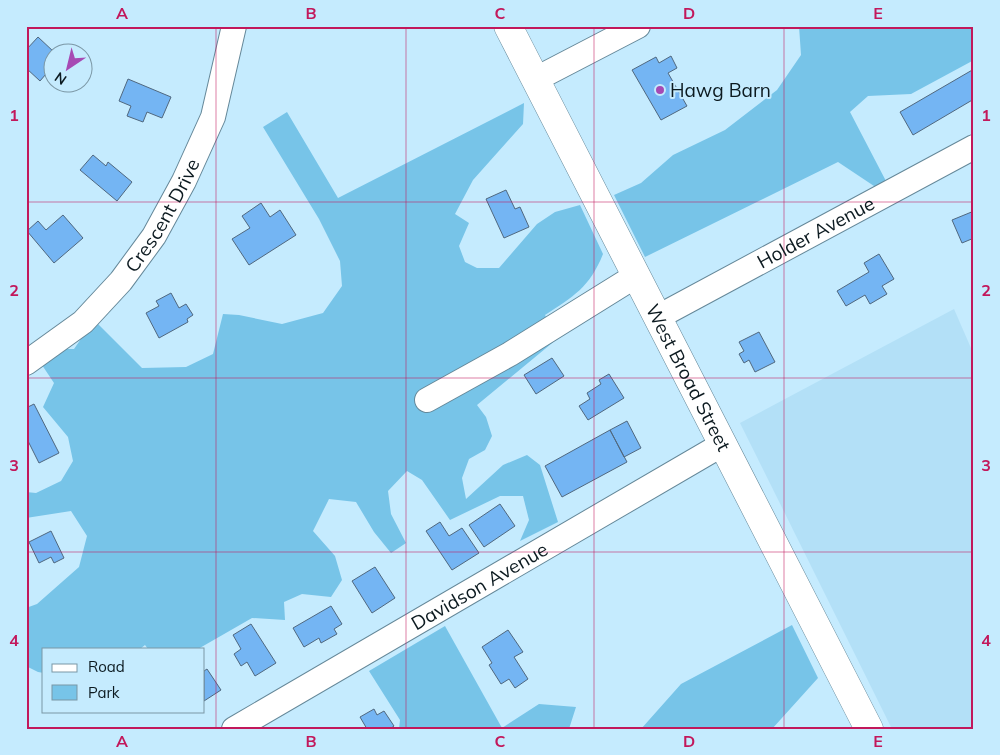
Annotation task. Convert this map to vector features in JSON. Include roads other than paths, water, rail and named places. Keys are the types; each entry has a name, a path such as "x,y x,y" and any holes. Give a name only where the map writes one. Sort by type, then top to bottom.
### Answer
{"main road":[{"name":"West Broad Street","path":"508,26 869,729"}],"street":[{"name":"Crescent Drive","path":"26,363 83,322 121,281 154,236 184,182 213,117 229,55 234,26"},
{"path":"536,79 638,26"},
{"name":"Holder Avenue","path":"658,317 974,148"},
{"path":"428,400 510,354 637,275"},
{"name":"Davidson Avenue","path":"234,729 723,444"}],"place":[{"name":"Hawg Barn","path":"660,90"}]}
